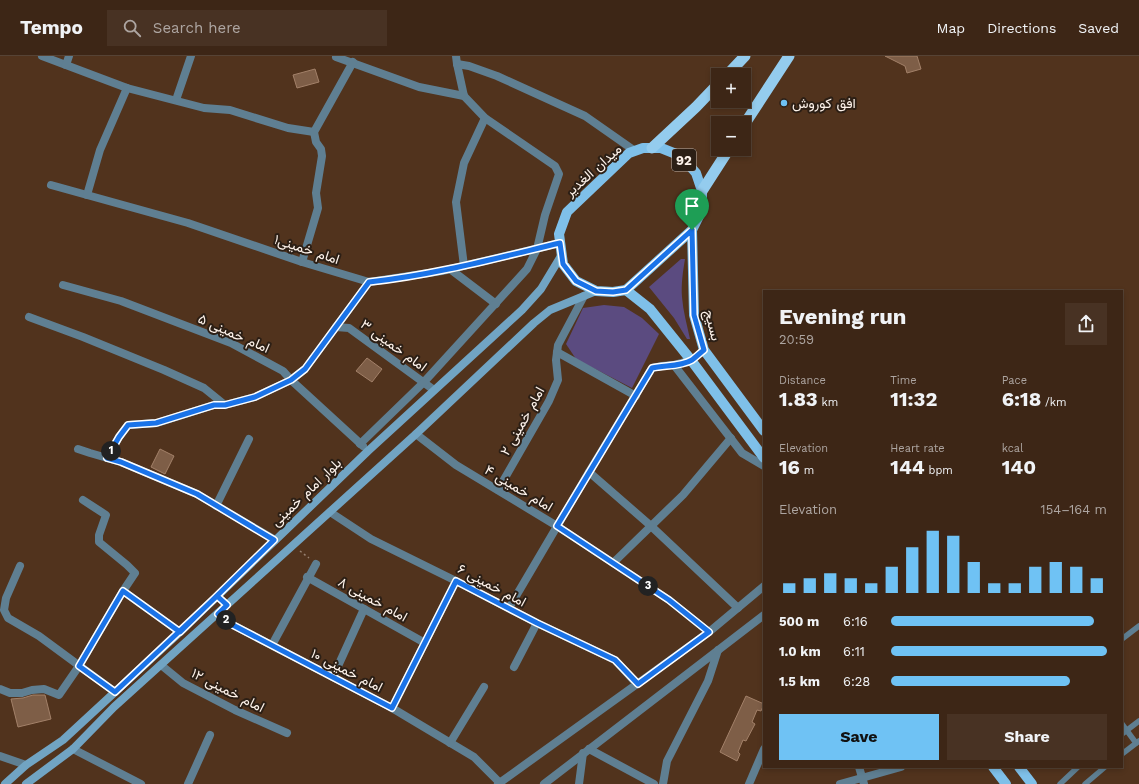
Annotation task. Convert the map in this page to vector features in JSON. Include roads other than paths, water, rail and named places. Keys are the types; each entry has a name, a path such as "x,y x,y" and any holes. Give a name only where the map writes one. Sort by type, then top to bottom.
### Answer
{"highway":[{"path":"734,68 745,56"},
{"path":"750,116 789,56"},
{"name":"92","path":"652,148 711,91"},
{"name":"92","path":"702,191 724,156"}],"main road":[{"name":"میدان الغدیر","path":"643,148 652,148 661,148 681,156 696,174 702,191 702,203 699,216 692,230 626,290 613,292 596,291 576,281 563,264 559,234 567,212 629,153 643,148"},
{"name":"بسیج","path":"692,230 694,315 704,350 763,430"},
{"name":"بلوار امام خمینی","path":"5,784 26,765 63,740 180,632 368,450 522,310 541,289 561,256"},
{"path":"626,290 650,309 691,360 763,457"},
{"name":"بلوار امام خمینی","path":"26,784 73,749 114,707 416,434 534,323 550,310 596,291"},
{"path":"691,360 704,350"},
{"path":"217,596 227,605"},
{"path":"994,768 1006,784"},
{"path":"1020,768 1032,784"}],"street":[{"path":"42,56 127,88 204,108 230,110 288,128 314,132"},
{"path":"66,65 69,56"},
{"path":"176,100 191,56"},
{"path":"336,56 419,87 464,96"},
{"path":"360,444 424,382 527,269 537,249 559,174 555,166 485,118 464,96 457,60"},
{"path":"457,60 497,76 585,116 635,151"},
{"path":"302,262 318,208 316,193 322,156 321,149 316,142 314,132 353,62"},
{"path":"87,195 100,150 127,88"},
{"path":"464,266 456,202 464,163 485,118"},
{"name":"امام خمینی۱","path":"51,185 188,223 302,262 369,282 390,280 450,269 560,243"},
{"path":"450,269 496,304"},
{"path":"107,458 128,425 156,423 214,405 225,405 255,397 291,380 305,369 369,282"},
{"name":"امام خمینی ۵","path":"63,285 121,301 231,343 283,371 368,450"},
{"name":"امام خمینی ۲","path":"498,490 549,401 558,380 556,360 558,345 584,296"},
{"path":"29,318 83,337 164,370 204,388 225,405"},
{"name":"امام خمینی ۳","path":"336,327 349,328 434,390"},
{"path":"557,352 636,396"},
{"path":"509,608 652,368 674,365 691,360"},
{"path":"674,365 742,453 763,465"},
{"name":"امام خمینی ۴","path":"416,434 456,465 557,526 669,600 709,632"},
{"path":"613,563 683,495 730,438"},
{"path":"216,506 249,440"},
{"path":"78,449 121,462 197,494 274,540"},
{"path":"589,472 651,526 738,608"},
{"path":"0,689 10,693 22,693 44,689 59,696 79,666 135,573 99,542 99,535 106,515 83,500"},
{"name":"امام خمینی ۶","path":"330,512 371,539 537,623 615,660 638,684"},
{"path":"272,645 307,577 316,564"},
{"path":"20,566 6,598 4,610 8,618 39,636 115,692"},
{"name":"امام خمینی ۸","path":"307,577 425,643"},
{"path":"392,708 456,581"},
{"path":"498,783 709,632 763,587"},
{"path":"0,589 8,594"},
{"path":"123,591 180,632"},
{"path":"333,677 364,609"},
{"name":"امام خمینی ۱۰","path":"218,614 229,623 392,708 474,757 498,783"},
{"path":"544,784 763,616"},
{"path":"514,668 537,623"},
{"path":"663,784 667,761 708,681 718,650"},
{"name":"امام خمینی ۱۲","path":"160,665 183,683 235,710 287,733"},
{"path":"450,743 484,688"},
{"path":"188,784 210,735"},
{"path":"73,749 141,784"},
{"path":"579,784 586,751"},
{"path":"586,751 654,784"},
{"path":"749,784 763,751"},
{"path":"0,756 26,765"},
{"path":"859,768 864,781"},
{"path":"840,784 864,781 898,768"}],"lane":[{"path":"1123,638 1139,626"},
{"path":"1123,753 1138,742 1124,732 1139,721"},
{"path":"1060,784 1077,768"},
{"path":"1085,784 1104,768"}],"place":[{"name":"افق کوروش","path":"784,103"}]}
